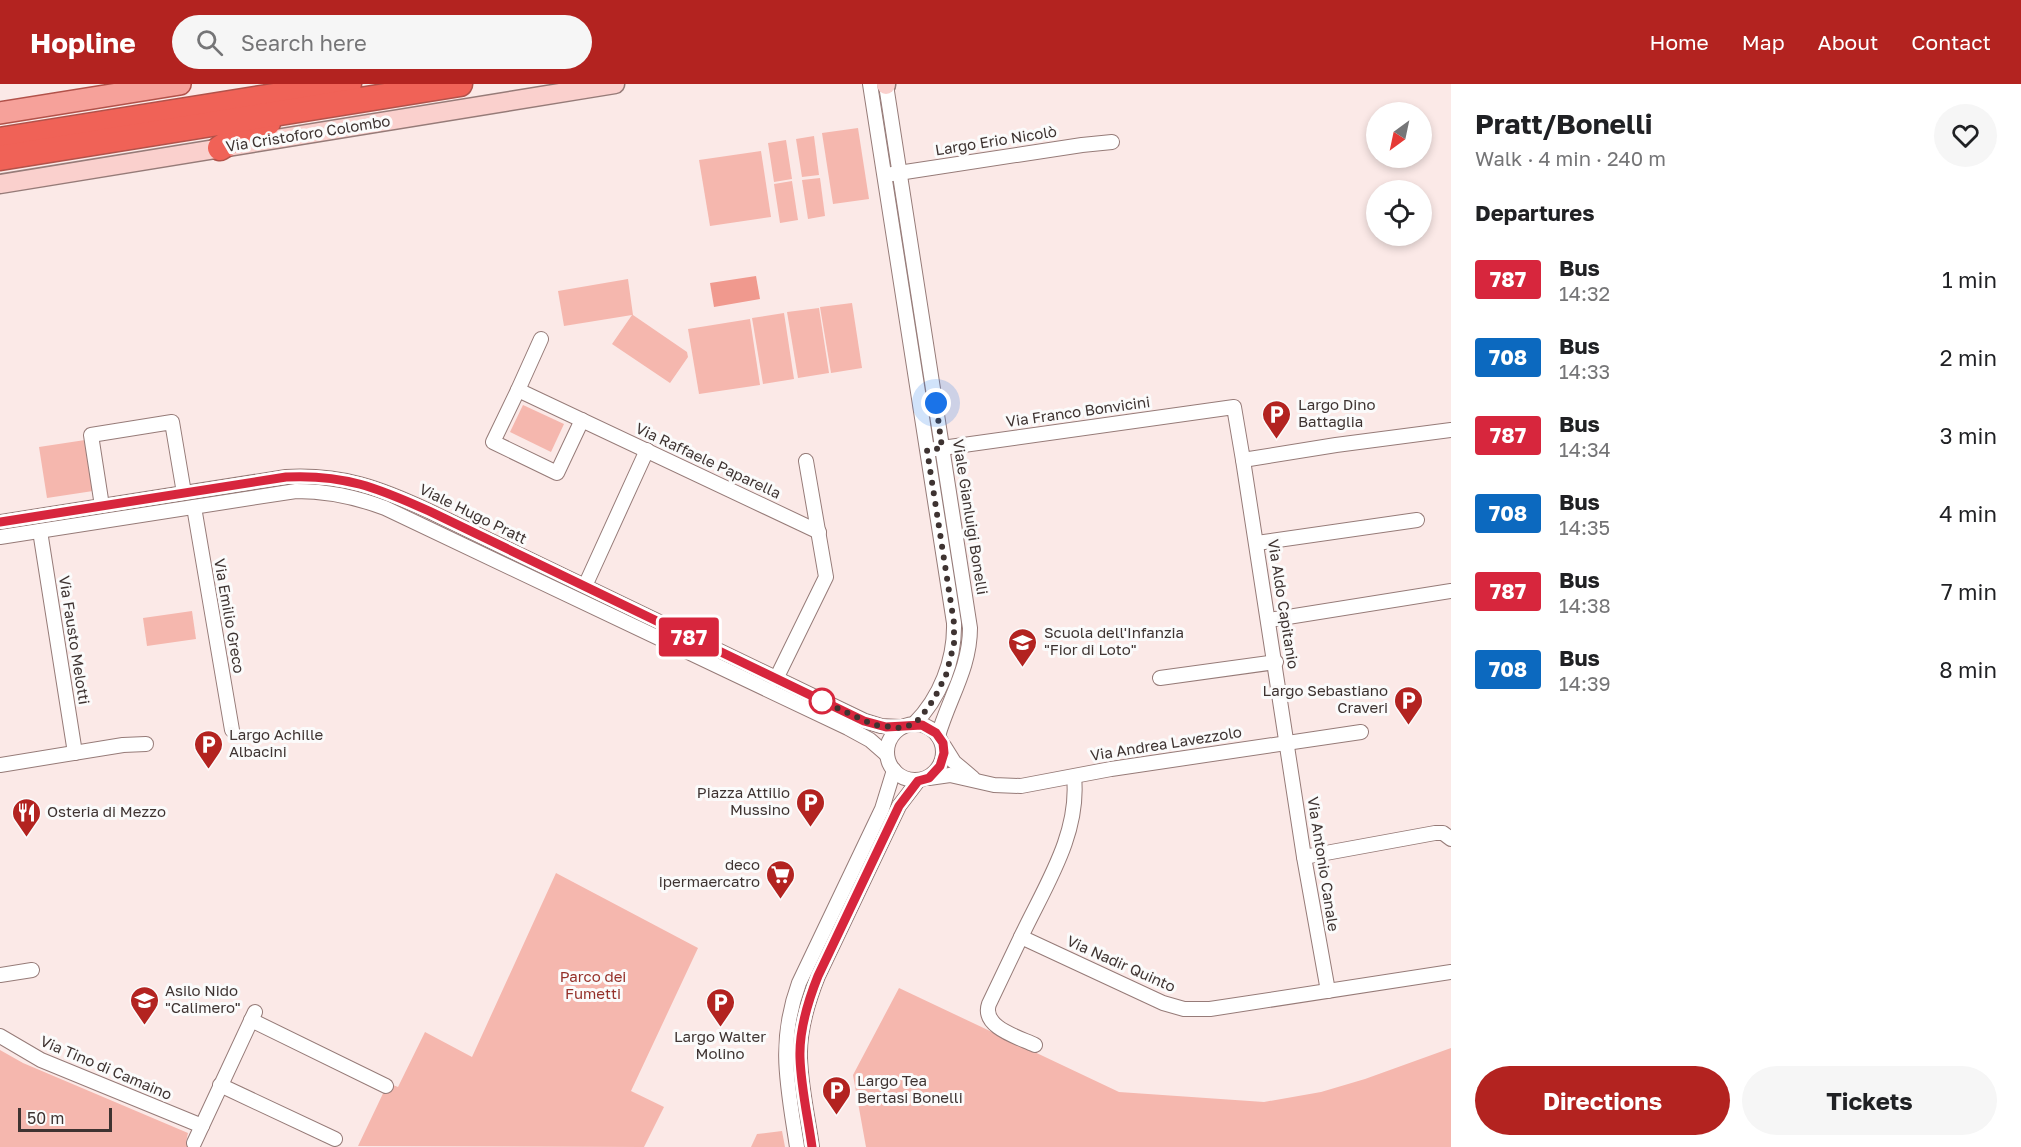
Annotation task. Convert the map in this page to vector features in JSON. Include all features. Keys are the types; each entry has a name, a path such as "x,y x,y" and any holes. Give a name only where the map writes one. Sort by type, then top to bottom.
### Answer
{"highway":[{"path":"0,140 349,84"},
{"name":"Via Cristoforo Colombo","path":"0,158 460,84"},
{"path":"220,148 260,125 387,96"}],"main road":[{"name":"Via Cristoforo Colombo","path":"2,184 615,84"},
{"path":"0,113 172,85"}],"street":[{"name":"Viale Gianluigi Bonelli","path":"881,84 899,172 930,358 965,586 970,634 964,672 946,709 941,739"},
{"name":"Viale Gianluigi Bonelli","path":"881,84 885,175 953,607 955,638 943,680 929,706 914,724"},
{"name":"Largo Erio Nicolò","path":"885,175 1112,142"},
{"path":"541,339 493,442 557,473 582,420"},
{"name":"Via Raffaele Paparella","path":"518,390 819,532"},
{"name":"Via Franco Bonvicini","path":"927,450 1234,407 1244,465"},
{"path":"102,506 91,435 161,423 172,422 184,493"},
{"path":"1244,465 1326,446 1451,430"},
{"path":"585,586 647,450"},
{"path":"776,679 825,577 806,461"},
{"name":"Via Aldo Capitanio","path":"1244,465 1288,742"},
{"name":"Viale Hugo Pratt","path":"0,522 301,476 332,477 359,482 402,499 864,721 880,726 900,728"},
{"path":"0,537 297,492 338,494 370,502 848,728 870,740 886,754 894,770 904,778 923,779"},
{"name":"Via Emilio Greco","path":"194,507 232,730"},
{"path":"1257,543 1417,520"},
{"name":"Via Fausto Melotti","path":"40,531 75,753"},
{"path":"1269,620 1451,591"},
{"path":"1160,678 1276,662"},
{"path":"886,754 888,741 900,728 914,724 928,728 941,739 954,762 977,781"},
{"name":"Via Andrea Lavezzolo","path":"923,779 950,775 994,785 1013,786 1361,732"},
{"path":"812,1147 800,1056 802,1032 809,1002 818,976 899,806 923,779 938,770 942,762 941,739"},
{"name":"Via Antonio Canale","path":"1288,742 1304,856 1328,990"},
{"path":"0,765 123,745 146,744"},
{"path":"797,1147 785,1058 786,1034 791,1008 799,983 882,809 894,770"},
{"path":"1035,1045 995,1025 987,1013 989,1004 1063,849 1075,807 1074,777"},
{"path":"1304,856 1435,833 1443,833 1451,839"},
{"name":"Via Nadir Quinto","path":"1021,937 1158,1001 1184,1009 1204,1010 1451,972"},
{"path":"0,975 32,970"},
{"path":"194,1143 253,1016 386,1086"},
{"name":"Via Tino di Camaino","path":"0,1036 41,1060 202,1126"},
{"path":"220,1085 335,1139"}],"green space":[{"path":"858,128 869,199 833,204 822,133"},
{"path":"814,136 819,175 802,177 796,139"},
{"path":"786,140 792,179 774,182 768,143"},
{"path":"761,151 771,217 710,226 699,160"},
{"path":"820,178 825,216 808,219 802,180"},
{"path":"792,181 798,220 780,223 774,184"},
{"path":"628,279 633,315 687,352 688,357 670,383 612,344 632,315 564,326 558,291"},
{"path":"852,303 862,368 831,373 820,307"},
{"path":"819,308 829,373 798,378 787,312"},
{"path":"784,313 794,379 763,384 752,318"},
{"path":"750,319 760,385 699,394 688,329"},
{"path":"523,405 564,424 551,452 510,432"},
{"path":"85,440 93,491 47,498 39,447"},
{"path":"192,611 196,639 147,646 143,618"},
{"name":"Parco dei Fumetti","path":"556,873 698,948 631,1091 664,1107 644,1147 358,1146 388,1083 398,1087 425,1032 472,1057"},
{"path":"899,988 1119,1092 1264,1102 1321,1092 1451,1048 1451,1147 866,1147 853,1075"},
{"path":"0,1050 23,1063 188,1133 186,1142 198,1147 0,1147"},
{"path":"782,1131 785,1147 751,1147 757,1134"}],"shaded area":[{"path":"756,276 760,299 714,307 710,283"}],"bus line":[{"name":"787","path":"0,522 286,477 332,477 359,482 429,511 864,721 874,725 900,728 914,724 922,725 936,733 944,748 940,766 929,778 918,781 899,806 818,976 809,1002 802,1032 800,1056 812,1147"}],"place":[{"name":"Largo Dino Battaglia","path":"1277,440"},
{"name":"Scuola dell'Infanzia \"Fior di Loto\"","path":"1023,668"},
{"name":"Largo Sebastiano Craveri","path":"1409,726"},
{"name":"Largo Achille Albacini","path":"208,770"},
{"name":"Piazza Attilio Mussino","path":"811,828"},
{"name":"Osteria di Mezzo","path":"26,838"},
{"name":"deco ipermaercatro","path":"781,900"},
{"name":"Asilo Nido \"Calimero\"","path":"144,1026"},
{"name":"Largo Walter Molino","path":"720,1028"},
{"name":"Largo Tea Bertasi Bonelli","path":"836,1116"}],"route":[{"path":"822,701 815,698 874,725 900,728 914,724 925,713 948,669 955,638 954,614 927,450 942,448 936,403"}]}
